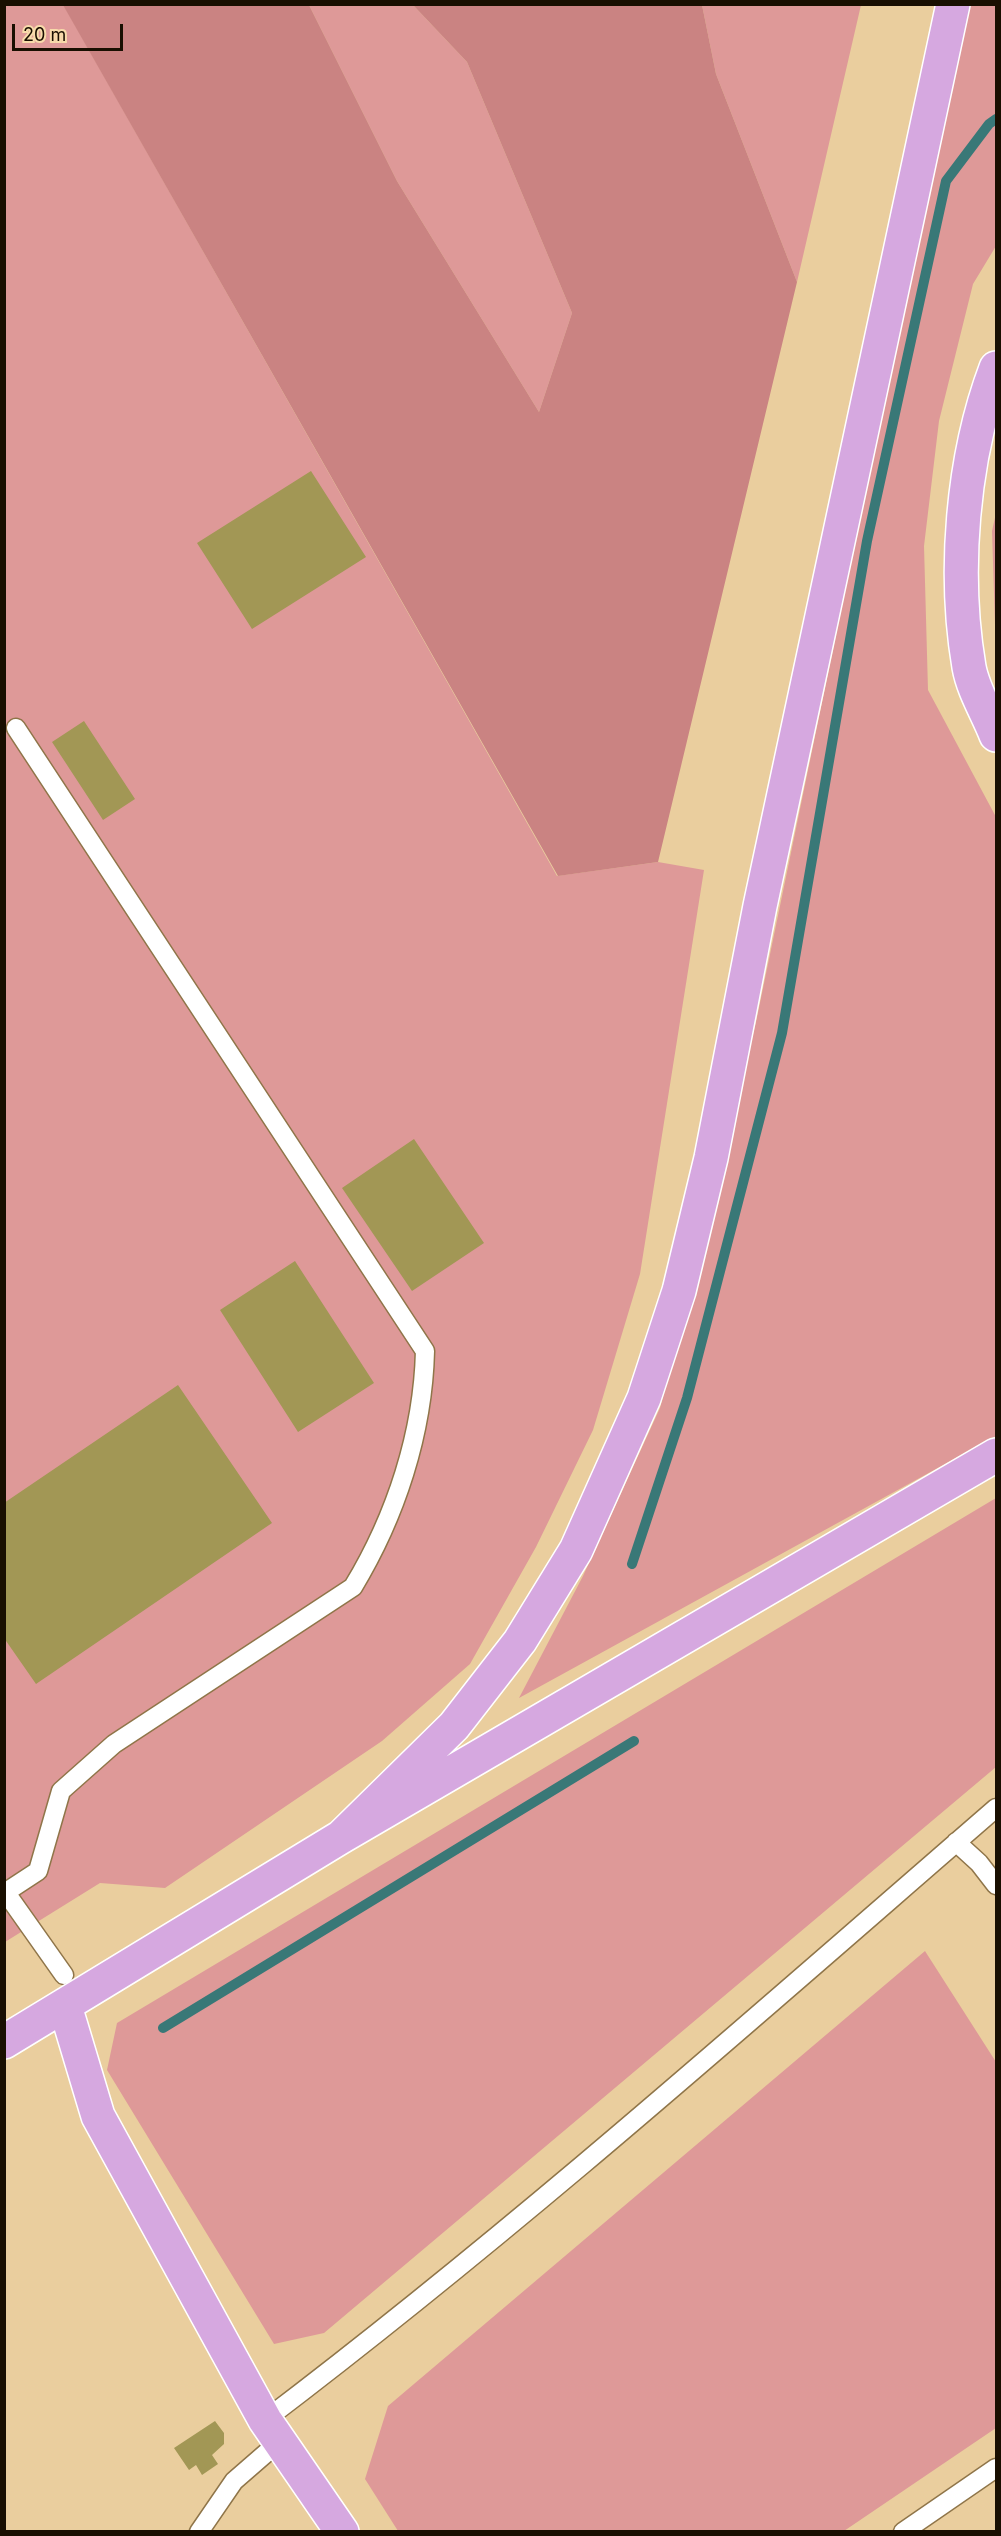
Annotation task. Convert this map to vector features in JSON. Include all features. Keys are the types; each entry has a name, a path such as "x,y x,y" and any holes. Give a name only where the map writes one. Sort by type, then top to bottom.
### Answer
{"main road":[{"path":"341,1837 454,1726 520,1641 576,1550 644,1398 678,1291 711,1158 760,906 953,4"},
{"path":"996,369 972,457 960,561 970,669 996,735"},
{"path":"4,2042 65,1991 341,1837 996,1455"},
{"path":"65,1991 98,2116 273,2430 342,2532"}],"lane":[{"path":"16,728 425,1351 424,1385 404,1477 369,1560 353,1587 114,1744 61,1791 38,1871 5,1891 65,1991"},
{"path":"199,2532 273,2430 381,2332 658,2099 996,1808"},
{"path":"956,1842 979,1863 996,1886"},
{"path":"903,2532 996,2468"}],"shaded area":[{"path":"63,4 557,876 658,862 704,870 640,1274 593,1430 536,1547 470,1664 382,1741 165,1888 100,1883 5,1942 4,5"},
{"path":"63,5 309,5 397,181 539,412 572,313 467,62 413,5 702,5 716,74 797,282 658,862 558,876"},
{"path":"309,5 413,5 467,62 572,313 539,412 397,181"},
{"path":"702,5 861,5 797,282 716,74"},
{"path":"966,5 996,5 996,246 973,284 939,421 924,546 928,690 996,817 996,1436 519,1698 583,1576 660,1408 756,1022"},
{"path":"996,513 996,656 992,531"},
{"path":"996,1498 996,1767 324,2333 274,2344 107,2070 117,2023"},
{"path":"925,1951 996,2062 996,2428 844,2531 398,2531 365,2479 388,2406"}],"building":[{"path":"311,471 366,557 252,629 197,543"},
{"path":"84,721 135,799 103,820 52,742"},
{"path":"414,1139 484,1243 412,1291 342,1188"},
{"path":"295,1261 374,1383 298,1432 220,1310"},
{"path":"178,1385 272,1523 36,1684 4,1638 4,1503"},
{"path":"215,2421 224,2433 224,2444 212,2455 218,2464 202,2475 196,2465 189,2470 174,2448"}],"waterway":[{"path":"632,1564 687,1398 782,1033 867,541 946,181 989,124 996,119"},
{"path":"163,2028 634,1741"}]}
